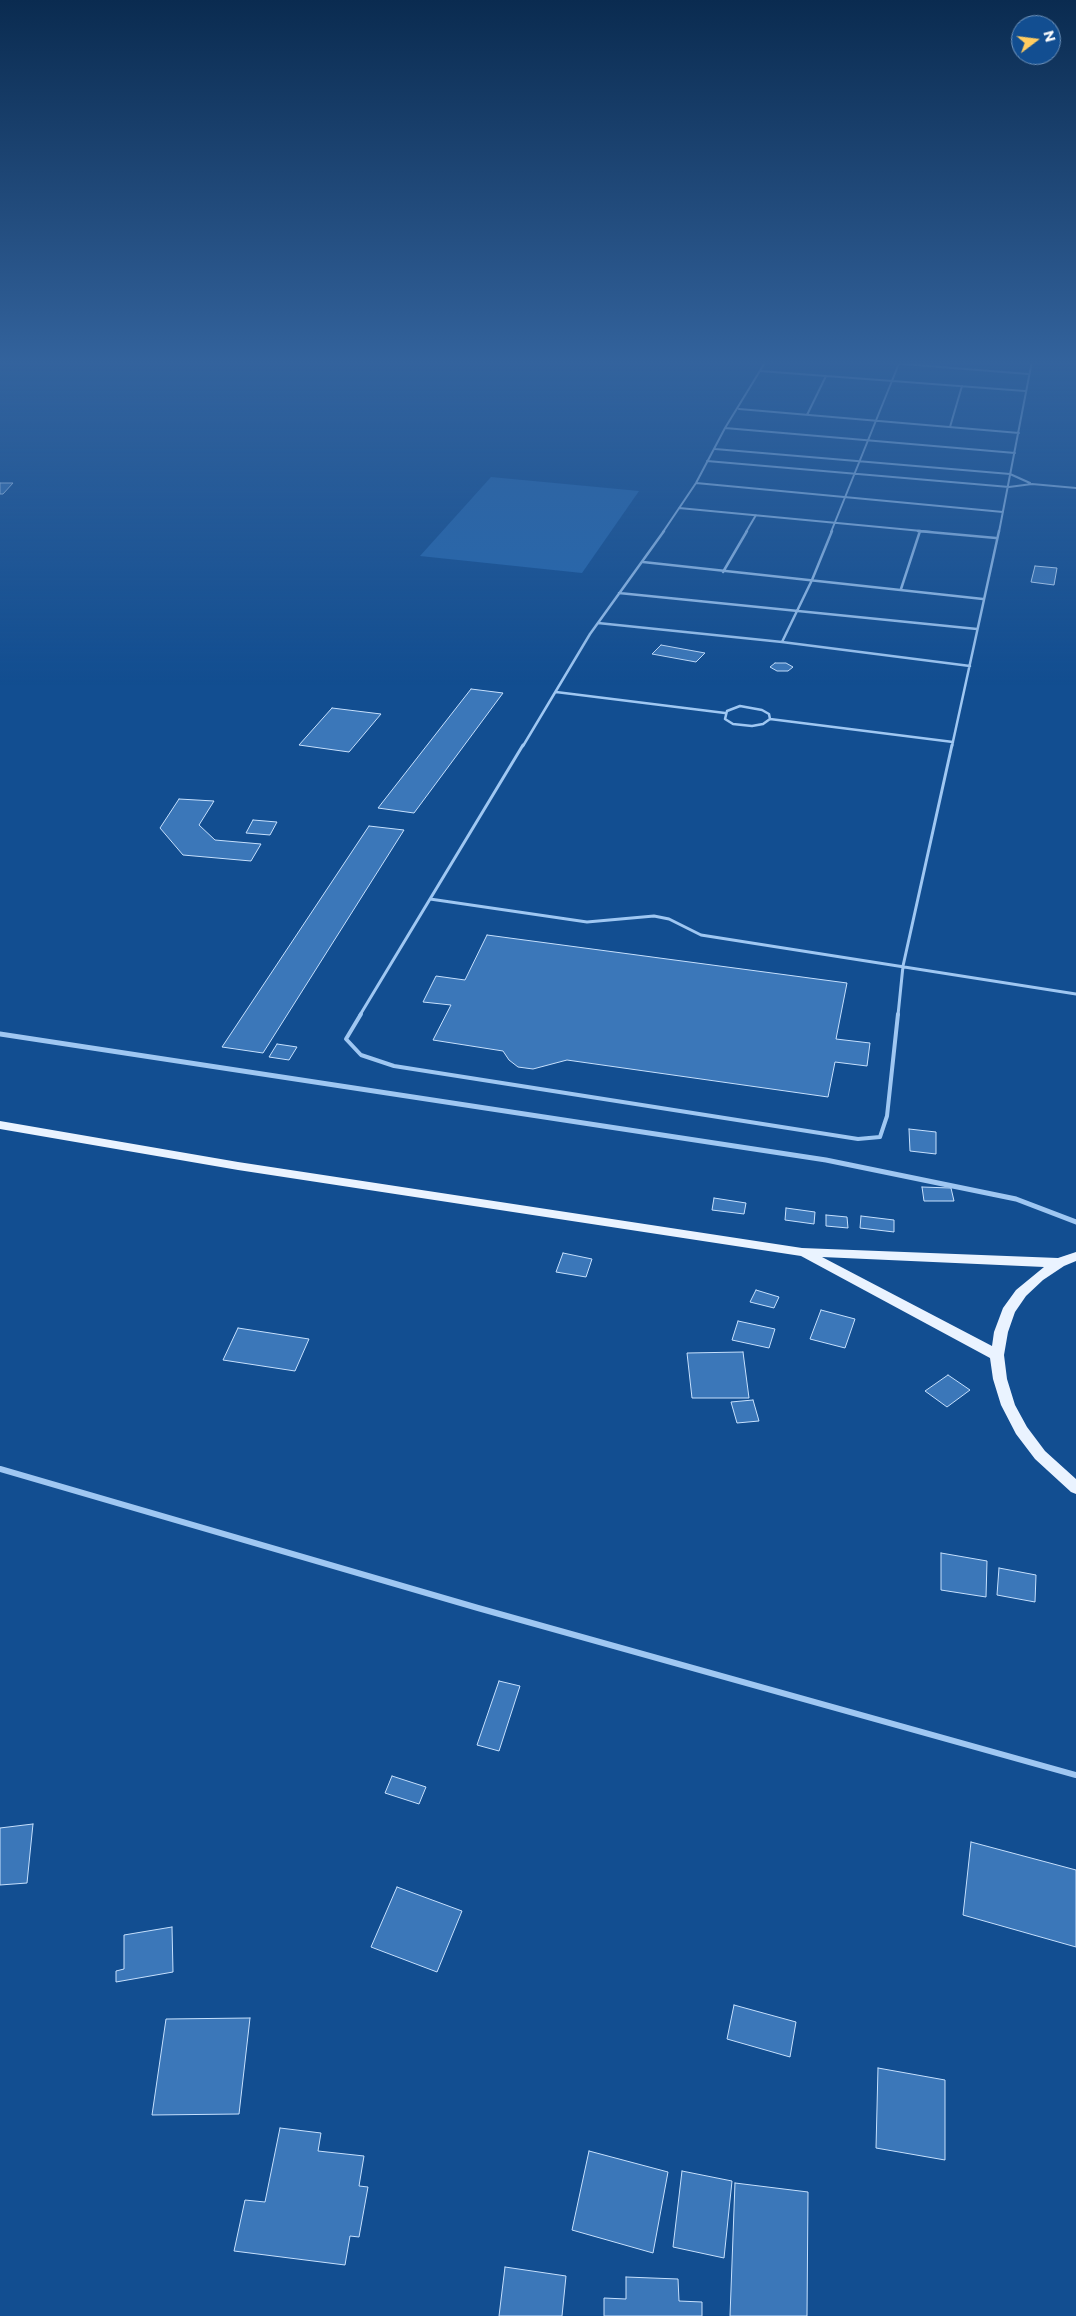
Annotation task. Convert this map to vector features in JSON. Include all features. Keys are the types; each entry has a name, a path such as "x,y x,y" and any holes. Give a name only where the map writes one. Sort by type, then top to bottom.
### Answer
{"main road":[{"path":"0,1126 229,1164 802,1252 1059,1263"},
{"path":"802,1252 997,1355"},
{"path":"1076,1256 1059,1263 1038,1277 1021,1293 1008,1311 1000,1332 997,1355 1008,1405 1021,1430 1040,1455 1076,1488"}],"street":[{"path":"0,1034 826,1160 1016,1198 1076,1222"},
{"path":"0,1469 478,1608 1076,1775"}],"lane":[{"path":"703,469 696,483 643,562 618,593 598,623 346,1039 361,1055 394,1066 858,1139 880,1137 887,1116 903,966 970,666 996,538 1009,487 1011,469"},
{"path":"792,469 1009,487 1032,484 1076,488"},
{"path":"782,642 795,611 812,580 856,469"},
{"path":"957,469 1010,474 1032,484"},
{"path":"696,483 1003,512"},
{"path":"679,508 996,538"},
{"path":"723,572 756,515"},
{"path":"901,589 920,531"},
{"path":"643,562 723,572 983,598"},
{"path":"618,593 977,629"},
{"path":"598,623 782,642 970,666"},
{"path":"556,692 724,713 735,707 752,707 767,712 770,719"},
{"path":"724,713 725,719 728,722 746,726 758,726 770,719 953,742"},
{"path":"430,899 587,922 654,916 669,919 701,935 1076,994"}],"shaded area":[{"path":"491,477 639,491 582,573 420,556"}],"building":[{"path":"0,483 13,483 3,494 0,494"},
{"path":"1035,566 1057,568 1054,585 1031,582"},
{"path":"661,645 705,653 696,662 652,654"},
{"path":"775,663 786,663 793,667 788,671 777,671 770,667"},
{"path":"471,689 503,693 414,813 378,808"},
{"path":"332,708 381,714 349,752 299,745"},
{"path":"179,799 214,801 199,825 215,840 261,844 251,861 183,855 160,828"},
{"path":"253,820 277,822 270,835 246,833"},
{"path":"369,826 404,830 263,1053 222,1047"},
{"path":"487,935 847,983 836,1039 870,1043 867,1066 835,1062 828,1097 567,1060 533,1069 518,1067 509,1060 503,1051 433,1040 451,1005 423,1002 436,976 465,980"},
{"path":"277,1044 297,1047 289,1060 269,1057"},
{"path":"909,1129 936,1132 936,1154 910,1151"},
{"path":"922,1187 951,1188 954,1201 924,1201"},
{"path":"714,1198 746,1203 744,1214 712,1210"},
{"path":"786,1208 815,1212 814,1224 785,1220"},
{"path":"826,1215 847,1217 848,1228 826,1226"},
{"path":"861,1216 894,1220 894,1232 860,1228"},
{"path":"563,1253 592,1259 586,1277 556,1272"},
{"path":"756,1290 779,1297 774,1308 750,1302"},
{"path":"821,1310 855,1319 845,1348 810,1339"},
{"path":"738,1321 775,1329 769,1348 732,1340"},
{"path":"238,1328 309,1339 295,1371 223,1360"},
{"path":"743,1352 749,1398 692,1398 687,1353"},
{"path":"948,1375 970,1390 947,1407 925,1391"},
{"path":"753,1400 759,1421 737,1423 731,1402"},
{"path":"941,1553 987,1561 986,1597 941,1590"},
{"path":"999,1568 1036,1575 1035,1602 997,1595"},
{"path":"499,1681 520,1686 499,1751 477,1745"},
{"path":"392,1776 426,1787 419,1804 385,1793"},
{"path":"33,1824 27,1883 0,1885 0,1828"},
{"path":"971,1842 1076,1870 1076,1947 963,1915"},
{"path":"397,1887 462,1911 437,1972 371,1947"},
{"path":"172,1927 173,1972 116,1982 116,1971 124,1969 124,1935"},
{"path":"734,2005 796,2022 790,2057 727,2039"},
{"path":"250,2018 239,2114 152,2115 166,2019"},
{"path":"878,2068 945,2080 945,2160 876,2148"},
{"path":"280,2128 321,2133 318,2151 364,2156 359,2186 368,2187 359,2237 350,2236 345,2265 234,2251 245,2200 265,2202"},
{"path":"589,2151 668,2172 653,2253 572,2230"},
{"path":"682,2171 732,2181 724,2258 673,2247"},
{"path":"735,2183 808,2192 807,2316 730,2316"},
{"path":"505,2267 566,2276 562,2316 499,2316"},
{"path":"626,2277 678,2279 679,2301 702,2302 702,2316 604,2316 604,2298 626,2299"}]}
